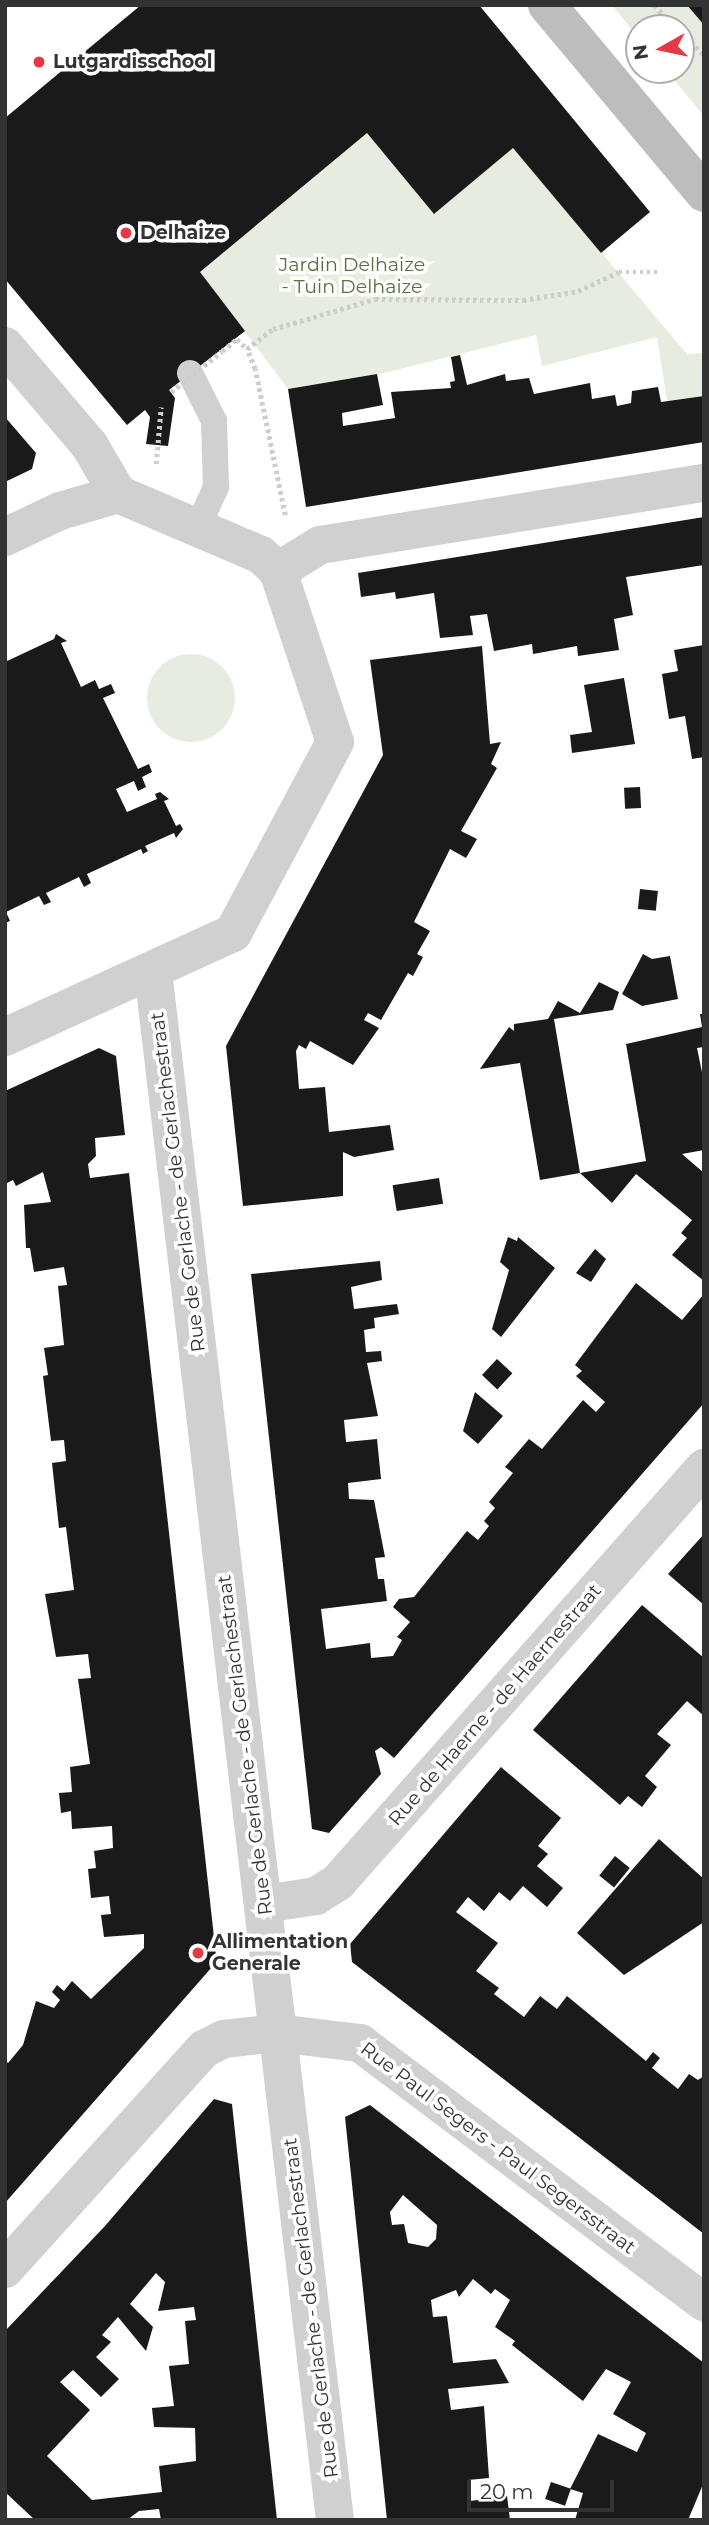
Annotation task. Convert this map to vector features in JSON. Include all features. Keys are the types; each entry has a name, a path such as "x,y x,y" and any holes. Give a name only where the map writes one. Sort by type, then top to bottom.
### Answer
{"street":[{"path":"547,5 704,193"},
{"path":"5,346 90,446 118,494 261,555 278,571 335,742 233,933 5,1037"},
{"path":"278,571 320,545 704,483"},
{"path":"5,537 61,511 118,494"},
{"name":"Rue de Gerlache - de Gerlachestraat","path":"153,971 335,2520"},
{"name":"Rue de Haerne - de Haernestraat","path":"264,1904 316,1896 338,1882 704,1468"},
{"path":"5,2269 204,2049 224,2039 277,2033"},
{"name":"Rue Paul Segers - Paul Segersstraat","path":"277,2033 360,2043 704,2302"}],"lane":[{"path":"190,373 214,421 216,487 197,529"}],"path":[{"path":"654,5 662,13"},
{"path":"247,349 273,329 292,321 375,299 523,300 578,291 619,272 659,272"},
{"path":"171,392 237,339 247,349 255,369 287,527"},
{"path":"158,447 162,408"}],"green space":[{"path":"612,5 687,5 695,14 625,14 625,21"},
{"path":"695,14 704,25 704,116 678,84 695,84"},
{"name":"Jardin Delhaize - Tuin Delhaize","path":"367,133 434,214 513,148 687,354 704,353 704,396 667,401 657,337 542,366 536,335 388,372 288,389 200,272"},
{"path":"191,654 208,658 222,667 231,681 235,698 231,715 222,729 208,738 191,742 174,738 160,729 151,715 147,698 151,681 160,667 174,658"}],"building":[{"name":"Delhaize","path":"141,5 479,5 650,212 601,253 513,148 434,214 367,133 200,272 245,331 169,390 175,398 168,446 146,444 150,417 145,410 127,425 5,279 5,118"},
{"path":"687,5 704,5 704,25 695,14"},
{"path":"460,355 467,385 505,374 506,381 529,378 534,394 590,383 592,399 615,395 617,406 631,403 632,391 658,387 661,402 704,396 704,442 306,507 288,389 377,374 383,405 342,413 343,426 395,418 391,392 451,388 450,382 455,381 451,357"},
{"path":"5,417 36,453 32,469 5,482"},
{"path":"704,517 704,565 626,577 633,615 614,619 619,650 578,656 577,646 533,654 532,644 494,651 487,614 470,616 473,635 440,638 434,593 396,599 395,592 361,597 358,573"},
{"path":"56,634 67,641 61,643 81,687 95,680 99,689 111,684 115,693 103,698 138,769 149,764 152,772 142,777 146,787 138,791 134,781 116,789 127,812 157,799 155,794 160,792 169,799 164,801 176,826 180,824 183,829 176,838 174,833 145,846 148,851 143,854 141,849 87,874 91,883 84,887 79,877 46,893 51,902 44,905 39,896 6,912 10,921 5,923 5,662 54,639"},
{"path":"704,645 704,757 692,759 685,716 669,719 662,674 678,671 674,650"},
{"path":"482,646 490,744 501,742 491,764 497,768 461,831 477,839 466,858 450,849 414,922 430,931 417,954 423,957 413,976 408,973 381,1020 368,1013 364,1020 379,1028 353,1065 310,1041 306,1049 299,1045 296,1051 299,1089 325,1087 329,1132 390,1125 394,1150 354,1157 343,1152 343,1196 243,1206 226,1046 383,755 370,660"},
{"path":"624,678 635,744 572,753 570,735 592,732 584,685"},
{"path":"640,787 641,808 625,809 624,788"},
{"path":"640,889 658,891 656,911 638,909"},
{"path":"643,954 652,959 670,956 678,999 642,1006 622,994"},
{"path":"599,982 619,992 613,1010 554,1019 580,1173 540,1180 520,1063 480,1069 509,1027 514,1031 514,1024 548,1019 558,1001 580,1013"},
{"path":"700,1014 704,1014 704,1047 697,1048 704,1082 704,1150 682,1154 704,1173 704,1281 672,1255 687,1238 681,1233 692,1220 636,1174 612,1203 580,1173 646,1161 626,1044 702,1027"},
{"path":"99,1048 116,1056 125,1135 95,1138 96,1156 88,1164 90,1178 129,1173 216,1955 212,1967 5,2203 5,2060 8,2063 23,2045 36,2001 54,2008 60,2000 52,1992 57,1985 64,1991 72,1981 91,1999 144,1948 144,1934 104,1937 101,1915 111,1914 109,1896 91,1898 88,1869 96,1868 94,1851 113,1848 112,1826 72,1829 71,1811 61,1813 59,1793 72,1792 70,1767 90,1764 78,1679 91,1678 88,1654 56,1657 45,1594 74,1590 66,1527 59,1528 52,1463 66,1461 64,1440 51,1441 43,1376 48,1375 44,1348 64,1345 58,1286 67,1285 64,1267 34,1272 30,1248 26,1248 24,1205 51,1202 43,1172 16,1186 13,1180 5,1184 5,1091"},
{"path":"439,1178 443,1204 397,1211 393,1185"},
{"path":"508,1237 517,1241 518,1237 555,1268 501,1337 492,1329 509,1270 500,1262"},
{"path":"595,1249 606,1259 591,1282 576,1273"},
{"path":"380,1261 382,1280 351,1287 354,1309 397,1304 399,1314 374,1318 375,1328 364,1330 366,1352 381,1351 382,1361 367,1363 378,1416 344,1420 346,1442 377,1439 381,1479 348,1483 349,1499 374,1500 385,1557 375,1558 378,1579 384,1579 387,1601 321,1609 326,1649 370,1643 371,1658 393,1656 402,1640 397,1637 410,1622 393,1607 399,1599 414,1597 467,1531 478,1540 489,1526 484,1521 495,1508 489,1502 513,1473 505,1467 529,1439 542,1449 583,1400 596,1412 605,1402 576,1376 582,1371 575,1365 636,1283 682,1320 704,1294 704,1403 394,1758 381,1747 375,1751 381,1774 329,1833 312,1829 251,1274"},
{"path":"497,1359 512,1373 497,1389 482,1375"},
{"path":"475,1392 503,1416 478,1444 463,1431"},
{"path":"704,1534 704,1605 668,1574"},
{"path":"642,1605 704,1658 704,1716 687,1701 657,1734 671,1745 645,1776 657,1787 642,1807 628,1796 620,1805 533,1730"},
{"path":"501,1767 561,1818 538,1846 548,1854 537,1866 563,1888 547,1907 523,1886 510,1901 499,1892 484,1911 468,1897 456,1912 498,1943 476,1971 499,1988 494,1994 524,2017 540,1996 557,2009 567,1996 646,2061 653,2052 660,2058 652,2068 678,2089 689,2074 698,2080 704,2076 704,2234 352,1962 350,1944"},
{"path":"659,1839 704,1879 704,1922 624,1975 577,1933"},
{"path":"615,1856 630,1868 614,1887 599,1875"},
{"path":"214,2099 232,2104 277,2520 161,2520 159,2509 139,2511 127,2520 35,2520 5,2492 5,2331 105,2226","holes":["156,2273 165,2282 158,2311 194,2307 196,2320 185,2321 189,2364 169,2366 174,2406 152,2408 154,2427 195,2428 196,2461 159,2466 162,2492 92,2500 47,2456 90,2410 60,2382 73,2370 101,2397 119,2379 96,2357 111,2342 102,2335 118,2317 146,2351 153,2327 130,2304"]},
{"path":"370,2105 704,2363 704,2482 688,2520 575,2520 583,2493 570,2489 598,2434 637,2452 646,2433 613,2414 631,2382 606,2369 583,2401 512,2345 515,2341 495,2327 510,2300 495,2289 491,2294 473,2279 459,2297 456,2290 431,2300 433,2317 447,2316 453,2363 496,2359 509,2383 448,2389 451,2410 484,2406 489,2478 468,2480 470,2501 507,2496 510,2520 387,2520 345,2117","holes":["403,2195 437,2225 436,2239 428,2247 408,2243 404,2224 392,2225 390,2212"]},
{"path":"551,2482 571,2489 565,2506 545,2499"}],"place":[{"name":"Lutgardisschool","path":"39,62"},
{"name":"Delhaize","path":"126,233"},
{"name":"Allimentation Generale","path":"198,1953"}]}
